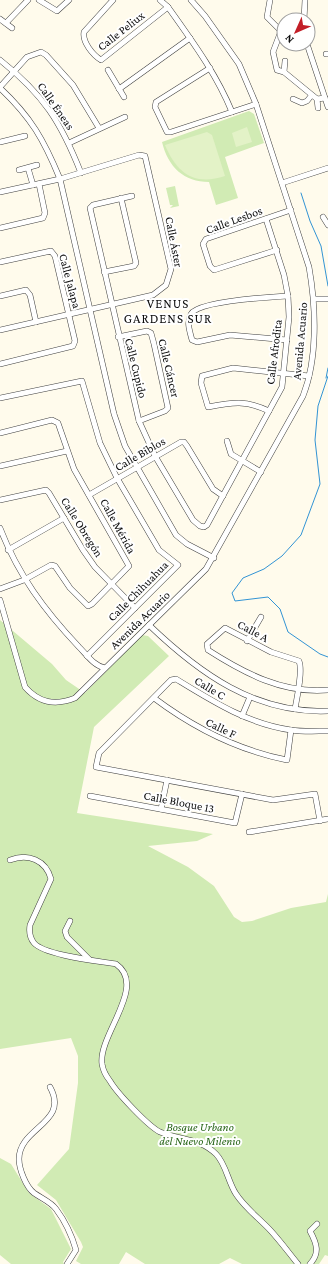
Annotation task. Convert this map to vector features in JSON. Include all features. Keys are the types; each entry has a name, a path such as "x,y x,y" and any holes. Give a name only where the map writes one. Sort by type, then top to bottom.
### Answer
{"street":[{"path":"6,23 28,0"},
{"path":"40,0 57,11 68,0"},
{"name":"Calle Peliux","path":"113,0 84,32 84,39 99,59 104,59 168,7"},
{"path":"160,0 168,7 210,68 221,86 232,112"},
{"name":"Avenida Acuario","path":"0,600 25,687 32,695 50,703 64,702 75,698 206,569 214,558 303,396 309,376 314,319 314,299 309,267 256,104 239,64 205,16 191,0"},
{"path":"270,0 267,17 281,31 273,52 277,70 284,72 300,84 311,96 317,99 325,98"},
{"path":"304,12 305,0"},
{"path":"0,19 12,28"},
{"path":"119,89 190,38"},
{"path":"99,128 73,85 46,55 40,52 27,57 0,87 21,108 39,132 49,151 60,179 114,414 125,446 176,535 187,544 214,558"},
{"path":"310,52 328,107"},
{"name":"Calle Éneas","path":"0,60 29,84 47,106 69,143 81,173"},
{"path":"284,72 285,61"},
{"path":"210,68 156,102 154,107 167,132 171,132 256,104"},
{"path":"108,70 124,98"},
{"path":"293,99 302,103 307,101 311,96"},
{"path":"317,99 318,108"},
{"path":"69,143 125,117"},
{"path":"0,142 25,136"},
{"name":"Calle Áster","path":"0,330 153,295 166,285 171,269 145,156 134,157 81,173"},
{"path":"19,170 37,165"},
{"path":"28,168 33,185"},
{"path":"282,183 328,168"},
{"path":"0,192 81,173"},
{"path":"0,228 43,218 45,213 39,184"},
{"name":"Calle Cupido","path":"132,196 93,205 90,208 118,337 139,421 155,456 192,520 204,527 209,521"},
{"path":"104,272 134,266 136,263 121,198"},
{"name":"Calle Lesbos","path":"277,250 214,270 208,261 203,244 206,239 291,210"},
{"path":"323,217 328,225"},
{"name":"Calle Afrodita","path":"209,521 282,388 289,317 288,296 277,250 266,219"},
{"name":"Calle Jalapa","path":"0,262 51,251 55,256 74,344 73,346 0,364"},
{"path":"0,296 26,290 30,295 36,322"},
{"path":"287,340 230,335 197,342 192,340 188,320 192,312 197,309 228,302 288,296"},
{"path":"314,299 328,299"},
{"name":"Calle Cáncer","path":"118,337 147,331 151,333 154,344 168,408 165,411 139,421"},
{"path":"269,411 253,403 231,403 208,407 201,383 202,376 233,368 309,376"},
{"path":"0,398 82,381 100,443 117,478"},
{"path":"0,432 52,420 58,422 74,469 89,495"},
{"path":"227,441 231,454 242,462 261,472"},
{"name":"Calle Biblos","path":"89,495 180,442 184,442 213,489 223,496"},
{"path":"0,466 67,451"},
{"name":"Calle Chihuahua","path":"87,656 178,565 159,550 117,478"},
{"name":"Calle Obregón","path":"0,500 46,490 83,550 112,585 135,608"},
{"name":"Calle Mérida","path":"89,495 129,566 112,585"},
{"path":"8,550 64,518"},
{"path":"0,528 8,550 24,580 55,622 87,656 99,667 105,668"},
{"path":"0,589 24,580 51,564 55,566 70,588 88,606 112,585"},
{"path":"247,641 261,616"},
{"path":"149,625 195,666 225,685 250,697 295,710 328,711"},
{"name":"Calle A","path":"295,710 298,689 301,665 299,661 270,652 225,628 206,647 208,650 236,668 277,685 298,689 328,690"},
{"name":"Calle C","path":"167,780 96,766 99,753 171,680 176,679 215,703 263,724 292,730 328,731"},
{"path":"242,716 250,697"},
{"name":"Calle F","path":"154,698 179,717 203,731 240,748 287,760 292,730"},
{"path":"161,809 167,780 273,800 315,794 320,821"},
{"name":"Calle Bloque 13","path":"90,796 235,823 242,794"},
{"path":"250,832 328,819"},
{"path":"10,860 19,856 34,859 48,871 51,879 30,925 29,932 34,943 46,951 116,964 121,968 127,980 124,998 103,1049 102,1064 105,1073 114,1088 155,1128 166,1134 198,1141 216,1154 237,1196 272,1232 298,1264"},
{"path":"70,921 65,931 67,936 90,960"},
{"path":"50,1087 54,1100 52,1114 28,1137 20,1150 19,1161 23,1175 32,1191 55,1208 73,1238 76,1250 67,1264"},
{"path":"310,1264 314,1259 317,1247 310,1232 317,1224"}],"green space":[{"path":"249,111 254,114 264,143 225,157 238,198 216,205 209,182 192,179 178,171 168,159 162,142"},
{"path":"247,127 252,142 236,147 232,133"},
{"path":"207,132 212,135 225,176 214,179 205,179 188,175 175,163 165,145"},
{"path":"175,186 179,206 170,208 173,205 170,205 166,188"},
{"name":"Bosque Urbano del Nuevo Milenio","path":"0,620 52,664 66,680 85,693 142,635 148,636 169,656 94,727 77,813 213,834 197,841 148,846 188,867 214,886 234,917 242,922 252,921 291,908 326,902 328,894 328,1256 325,1255 319,1264 242,1264 230,1258 219,1264 145,1264 126,1252 119,1264 81,1264 76,1261 83,1247 81,1242 56,1200 37,1185 69,1149 78,1083 78,1056 71,1038 0,1049"},
{"path":"0,1158 11,1164 29,1193 51,1209 71,1249 63,1262 64,1264 11,1264 0,1255"}],"waterway":[{"path":"301,193 310,221 321,246 328,286"},
{"path":"326,378 328,368"},
{"path":"328,376 318,406 315,440 320,484 301,535 282,556 264,569 243,578 232,593 235,601 268,597 280,609 288,632 320,654 328,657"}],"district":[{"name":"VENUS GARDENS SUR","path":"168,310"}]}
